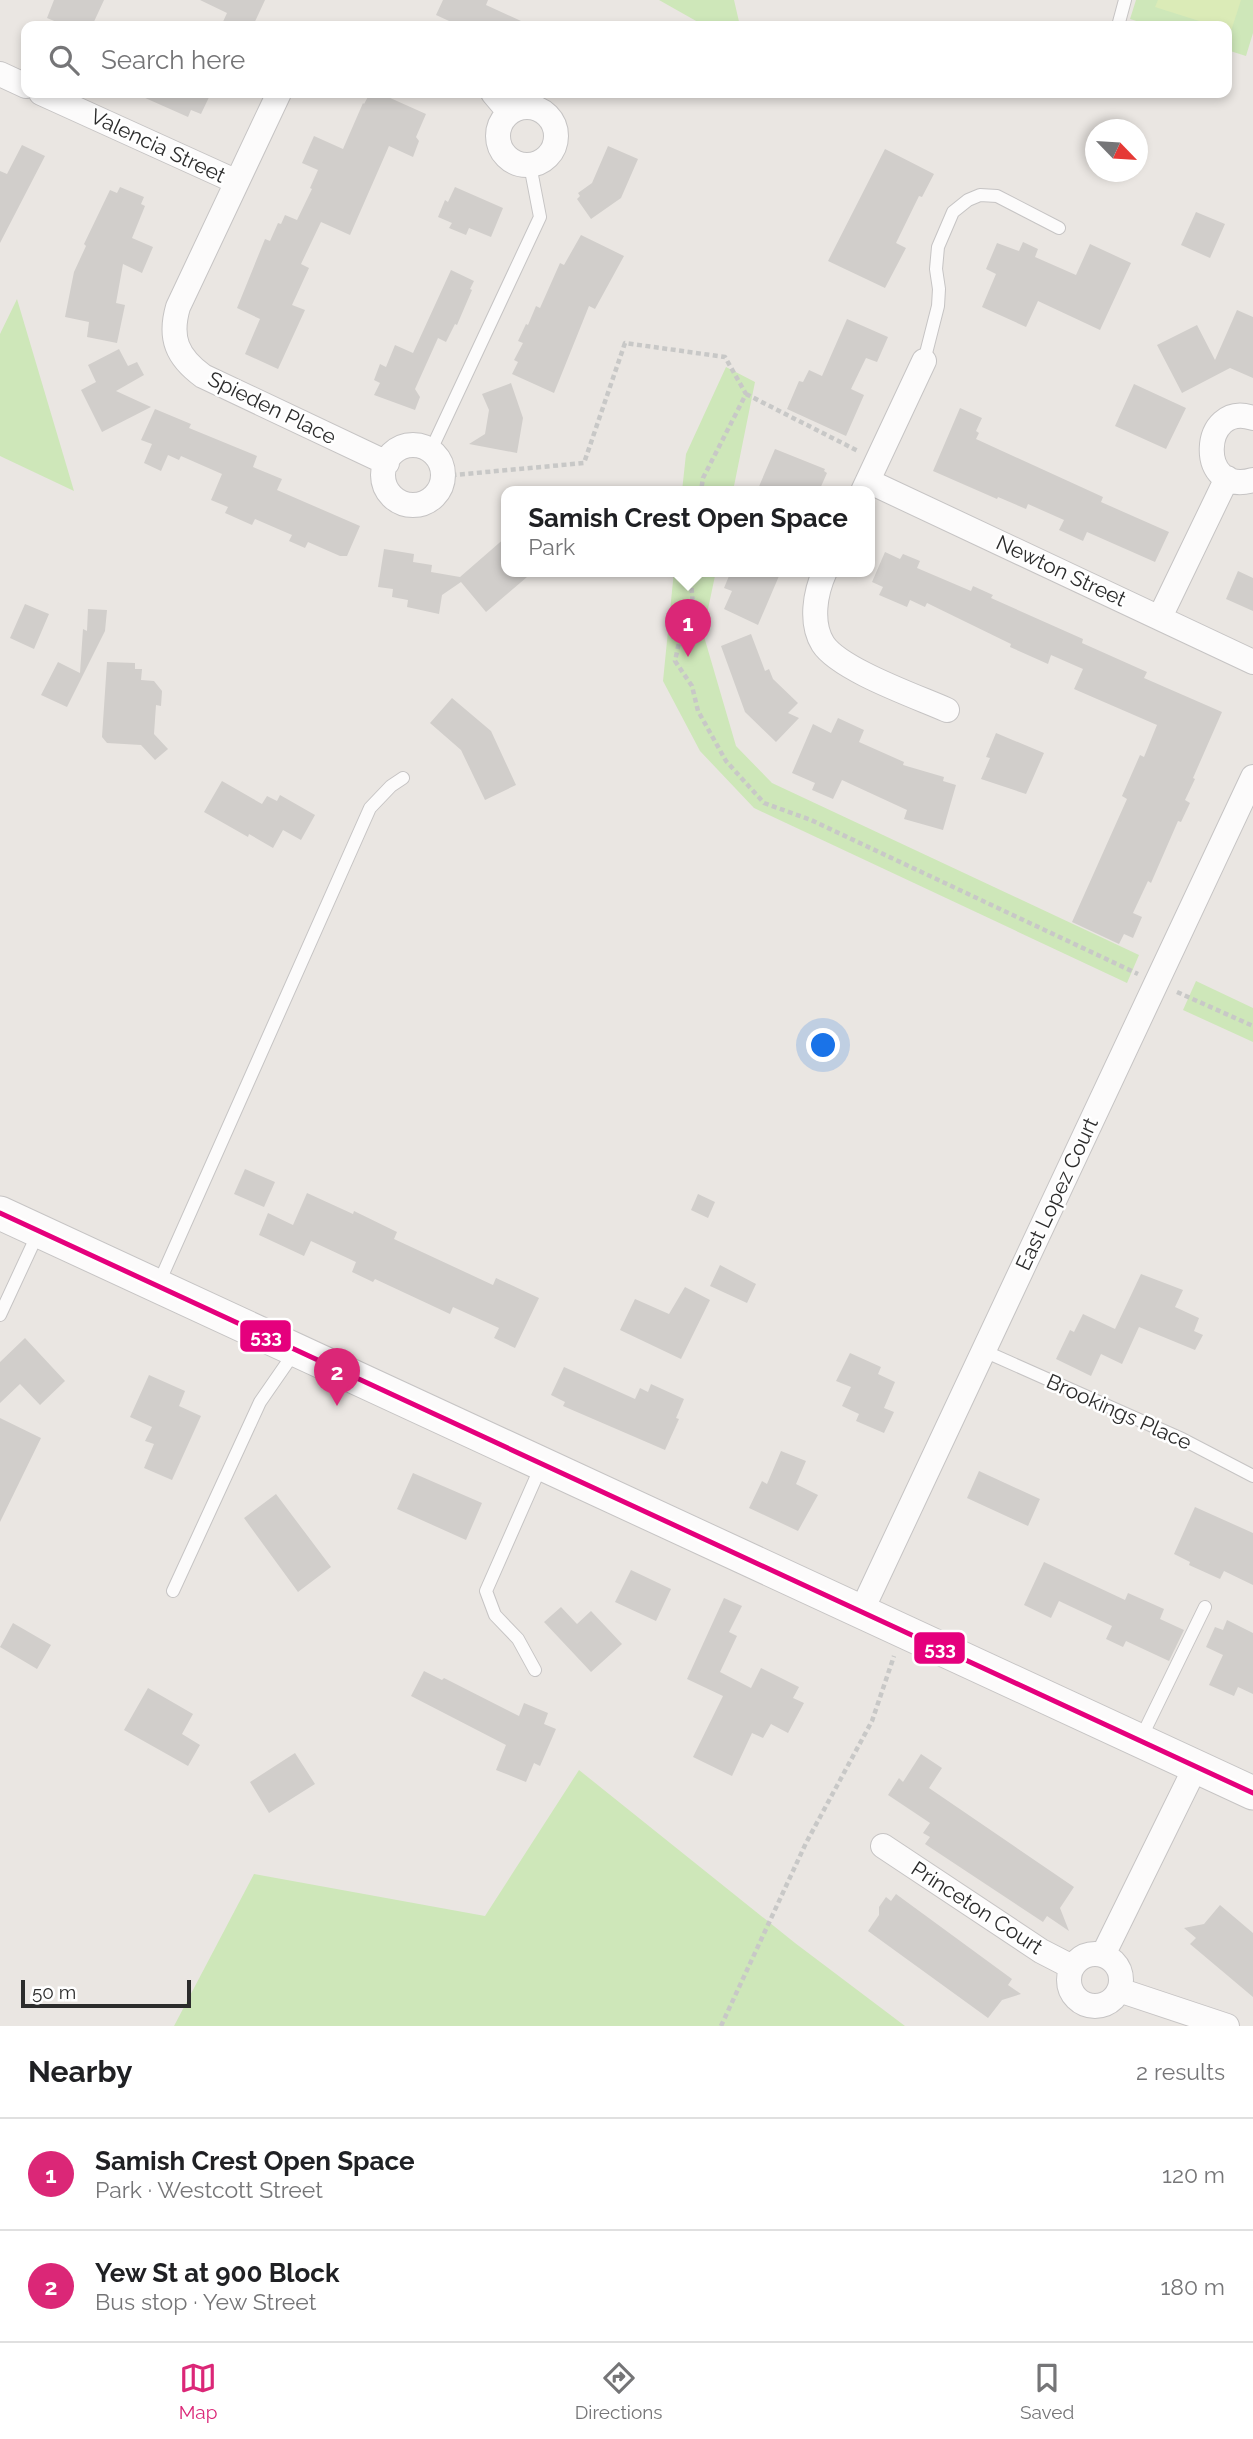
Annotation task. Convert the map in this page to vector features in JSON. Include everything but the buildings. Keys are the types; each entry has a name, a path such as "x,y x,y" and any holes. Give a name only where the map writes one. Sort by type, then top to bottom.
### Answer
{"street":[{"path":"0,74 21,84"},
{"name":"Valencia Street","path":"52,98 237,182"},
{"name":"Spieden Place","path":"277,98 178,307 173,325 175,340 181,354 202,376 387,463"},
{"path":"497,98 509,112"},
{"path":"529,106 540,109 549,116 556,138 553,149 546,158 530,165 514,162 505,155 499,145 498,134 501,122 509,112 529,106"},
{"path":"870,477 924,361"},
{"path":"1253,418 1236,416 1226,421 1212,438 1210,450 1218,471 1227,478 1237,481 1253,480"},
{"path":"414,445 430,450 441,465 443,476 440,488 433,497 424,503 412,505 391,496 385,486 383,474 393,453 414,445"},
{"name":"Newton Street","path":"870,477 1253,662"},
{"path":"1160,617 1227,478"},
{"path":"822,577 814,618 824,645 847,665 947,710"},
{"name":"East Lopez Court","path":"862,1612 1253,777"},
{"path":"0,1213 1253,1793"},
{"path":"1103,1955 1196,1766"},
{"name":"Princeton Court","path":"883,1846 1041,1951 1072,1967"},
{"path":"1091,1954 1103,1955 1112,1960 1119,1969 1119,1990 1112,2000 1089,2006 1071,1991 1069,1979 1072,1967 1080,1958 1091,1954"},
{"path":"1119,1990 1227,2026"}],"lane":[{"path":"1119,21 1125,0"},
{"path":"430,450 540,217 530,165"},
{"path":"924,361 938,306 938,247 953,212 968,200 980,195 997,196 1059,228"},
{"path":"157,1285 370,808 391,786 403,778"},
{"path":"0,1315 39,1231"},
{"path":"173,1591 260,1402 296,1350"},
{"name":"Brookings Place","path":"984,1351 1182,1439 1253,1476"},
{"path":"535,1670 518,1639 495,1615 486,1591 543,1464"},
{"path":"1139,1740 1205,1607"}],"path":[{"path":"443,476 584,463 625,343 725,357 746,394 870,477"},
{"path":"702,486 703,478 746,394"},
{"path":"691,577 693,605 684,619 675,661 692,686 698,711 726,761 764,803 811,820 1253,1026"},
{"path":"721,2026 806,1843 872,1721 903,1631"}],"green space":[{"path":"659,0 734,0 739,21 696,21"},
{"path":"1136,0 1253,0 1253,33 1246,56 1232,52 1232,21 1130,19"},
{"path":"1158,0 1241,0 1232,28 1232,21 1199,21 1155,7"},
{"path":"17,299 74,491 0,456 0,334"},
{"path":"726,367 755,382 734,486 683,486 686,454"},
{"path":"673,577 715,577 703,633 736,746 772,783 1139,955 1127,983 754,808 700,751 663,681"},
{"path":"1196,981 1253,1008 1253,1042 1183,1010"},
{"path":"579,1770 795,1943 905,2026 174,2026 254,1874 485,1916"}],"transit line":[{"name":"533","path":"0,1213 1253,1793"}],"place":[{"name":"Samish Crest Open Space","path":"688,657"},
{"name":"Yew St at 900 Block","path":"337,1406"}]}
